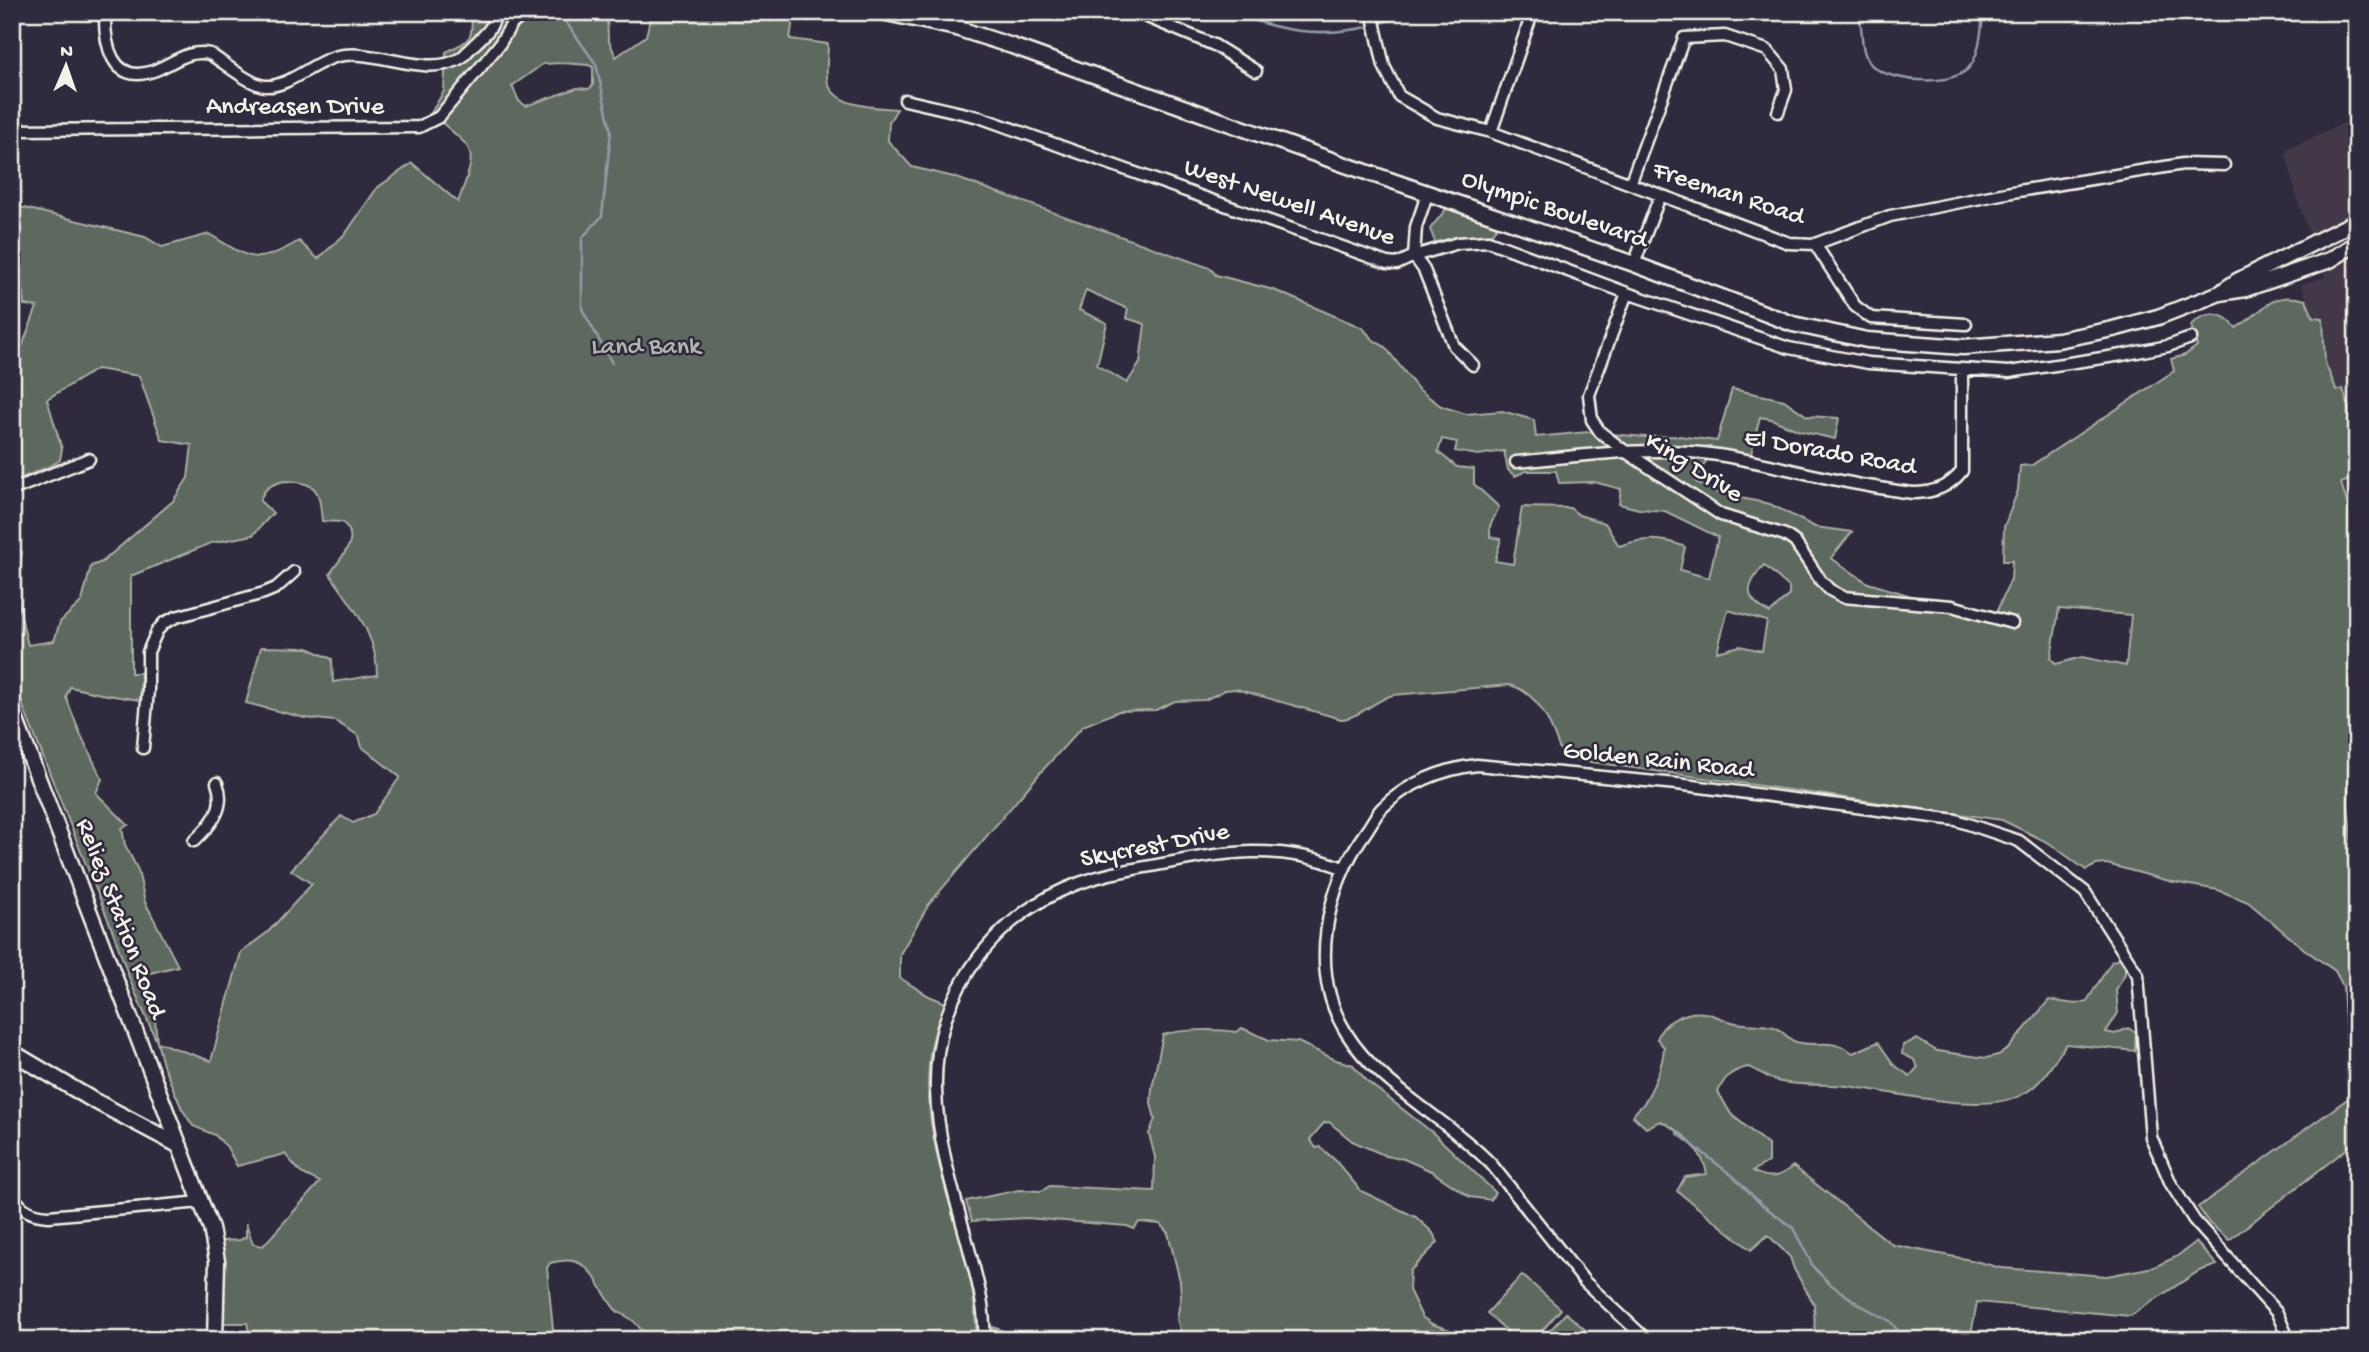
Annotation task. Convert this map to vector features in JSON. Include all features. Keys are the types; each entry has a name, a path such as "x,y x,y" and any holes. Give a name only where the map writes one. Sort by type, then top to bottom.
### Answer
{"main road":[{"name":"Olympic Boulevard","path":"882,12 957,28 1634,264 1793,324 1867,340 1963,347 2058,340 2158,317 2220,293 2245,289 2329,260 2350,251 2357,243"},
{"name":"Olympic Boulevard","path":"2220,293 2237,281 2357,221"},
{"name":"Reliez Station Road","path":"12,710 211,1228 216,1261 215,1340"},
{"path":"12,1052 91,1099 180,1146"}],"street":[{"path":"105,12 107,48 116,65 130,72 152,72 185,55 202,52 210,54 263,86 277,86 319,62 342,55 374,56 432,66 448,63 461,58 486,34 495,21 494,13"},
{"name":"Andreasen Drive","path":"12,130 419,127 439,117 499,46 511,25 526,12"},
{"path":"957,28 962,12"},
{"path":"1135,12 1214,45 1256,71"},
{"name":"Freeman Road","path":"1372,12 1384,66 1399,96 1437,118 1491,132 1789,243 1815,244 1890,216 1993,195 2183,164 2224,165"},
{"path":"1491,132 1531,17"},
{"path":"1630,184 1684,38 1725,36 1767,50 1783,69 1786,90 1778,112"},
{"name":"West Newell Avenue","path":"905,100 979,117 1387,262 1397,264 1458,243 1488,241 1627,293 1789,348 1868,363 2009,372 2072,364 2168,346 2191,338"},
{"path":"1428,192 1416,227 1414,256 1424,270 1454,346 1474,365"},
{"path":"1634,264 1660,196"},
{"path":"1815,244 1855,306 1871,318 1966,324"},
{"name":"King Drive","path":"1627,293 1589,395 1592,420 1600,432 1721,515 1785,535 1795,542 1821,581 1843,597 1952,606 2012,623"},
{"name":"El Dorado Road","path":"1516,462 1626,452 1717,455 1915,493 1941,489 1955,480 1962,471 1962,371"},
{"path":"12,490 89,459"},
{"path":"143,748 148,652 157,631 164,623 176,617 276,588 293,572"},
{"name":"Golden Rain Road","path":"1647,1340 1580,1277 1492,1165 1461,1135 1375,1069 1358,1051 1335,1012 1328,987 1324,954 1329,917 1343,868 1382,808 1415,783 1457,767 1477,765 1678,784 1956,820 2019,841 2085,892 2138,975 2151,1137 2171,1184 2194,1220 2277,1313 2289,1340"},
{"path":"194,841 213,823 220,795 217,783"},
{"name":"Skycrest Drive","path":"984,1340 979,1287 936,1119 937,1052 953,999 972,966 999,933 1021,914 1047,896 1086,880 1252,850 1302,855 1343,868"},
{"path":"12,1193 19,1206 27,1212 49,1216 201,1202"}],"shaded area":[{"path":"2357,116 2357,435 2343,390 2338,391 2325,363 2323,318 2313,317 2301,284 2325,277 2299,205 2285,151"},
{"path":"2357,477 2357,536 2341,482"}],"green space":[{"name":"Land Bank","path":"471,12 607,12 608,39 616,57 646,36 651,15 647,12 794,12 790,39 828,44 827,78 832,91 858,105 897,109 889,122 888,141 912,167 954,177 1210,268 1216,275 1274,290 1363,328 1372,339 1385,347 1418,389 1441,406 1466,414 1502,411 1534,420 1536,437 1588,432 1645,437 1679,436 1717,441 1732,389 1784,400 1807,416 1839,418 1835,439 1800,431 1760,417 1751,454 1710,451 1696,482 1718,493 1770,504 1815,527 1852,532 1831,558 1868,583 1915,597 1996,613 2011,579 2012,561 2003,561 2004,527 2018,490 2020,466 2032,465 2174,371 2171,359 2185,355 2197,346 2191,325 2196,320 2214,314 2226,318 2236,328 2275,300 2306,300 2313,317 2323,318 2325,363 2337,391 2343,389 2357,435 2357,477 2341,483 2357,536 2357,767 2349,768 2348,805 2357,892 2357,1070 2346,1037 2343,986 2335,971 2248,902 2218,890 2173,882 2107,864 2086,870 2049,843 2002,820 1563,758 1545,714 1531,697 1510,685 1393,695 1354,716 1341,719 1236,689 1225,690 1205,700 1175,701 1156,710 1119,711 1083,726 929,904 900,954 900,978 946,1003 934,1034 929,1067 929,1100 940,1168 971,1284 977,1340 650,1340 630,1318 614,1308 590,1271 574,1261 564,1260 550,1263 547,1268 554,1340 251,1340 247,1323 224,1323 222,1241 246,1237 246,1223 253,1244 263,1246 320,1182 301,1173 285,1154 237,1166 227,1147 215,1135 193,1126 182,1109 12,674 12,543 22,552 19,599 28,645 54,641 60,622 82,601 91,566 102,562 173,501 188,478 192,445 162,440 139,376 97,369 47,399 62,449 60,460 12,482 12,356 18,357 37,307 24,305 22,285 12,269 12,205 145,237 162,247 209,234 253,257 272,254 299,241 318,259 346,233 377,188 412,163 458,202 469,169 469,150 457,135 431,113 444,91 446,52 469,38 472,28","holes":["562,63 593,67 593,85 589,89 577,88 526,106 519,101 512,86 543,64","1086,290 1128,309 1126,318 1145,324 1140,363 1127,383 1097,365 1107,323 1079,310","1442,439 1457,442 1455,451 1478,455 1504,451 1508,470 1515,476 1526,471 1556,471 1559,483 1594,482 1621,489 1619,504 1665,511 1718,537 1709,578 1680,570 1685,547 1652,540 1619,546 1605,523 1579,515 1570,508 1522,507 1513,564 1495,561 1501,539 1490,537 1490,526 1499,507 1474,484 1474,469 1457,467 1438,452","285,481 305,483 318,495 322,521 342,522 348,528 348,548 330,574 368,633 373,646 377,675 333,682 332,659 308,648 261,647 246,703 305,718 335,721 359,736 362,747 400,777 374,814 353,823 341,816 291,870 312,884 268,932 241,952 211,1061 157,1042 155,1018 142,975 178,966 145,902 138,870 125,845 122,828 128,825 96,793 102,779 66,697 70,687 140,700 141,673 131,673 131,576 211,543 253,535 273,513 260,501 266,489","1764,565 1789,587 1789,595 1770,613 1751,597 1750,586","2059,609 2131,615 2126,666 2082,657 2056,664 2051,658","1728,610 1767,621 1762,651 1740,646 1717,652"]},
{"path":"1447,208 1497,226 1492,234 1435,242 1430,229"},
{"path":"2120,959 2125,965 2125,974 2116,990 2118,1013 2106,1032 2115,1034 2128,1028 2136,1032 2135,1051 2066,1044 2038,1083 2025,1093 2008,1100 1963,1103 1846,1086 1784,1083 1748,1067 1729,1075 1718,1092 1731,1114 1768,1145 1768,1162 1753,1171 1764,1176 1774,1176 1793,1166 1893,1245 2001,1268 2107,1276 2154,1267 2176,1257 2196,1242 2217,1265 2199,1271 2130,1316 1977,1302 1970,1340 1815,1340 1814,1304 1790,1257 1768,1235 1751,1250 1677,1191 1685,1177 1707,1174 1701,1157 1690,1142 1668,1125 1660,1121 1646,1128 1633,1116 1643,1105 1660,1069 1664,1047 1657,1039 1664,1027 1683,1015 1705,1013 1736,1023 1774,1027 1796,1042 1837,1045 1853,1053 1878,1042 1894,1065 1910,1076 1918,1067 1913,1059 1902,1054 1903,1045 1917,1039 1937,1051 1986,1058 1998,1055 2008,1049 2049,1000 2075,1004 2087,1001 2112,961"},
{"path":"1242,1028 1269,1040 1298,1042 1353,1065 1368,1082 1433,1133 1495,1192 1491,1200 1470,1197 1431,1171 1352,1141 1329,1122 1324,1123 1310,1139 1316,1148 1320,1147 1335,1160 1361,1191 1416,1217 1432,1232 1438,1242 1410,1271 1409,1290 1422,1317 1432,1324 1453,1331 1455,1340 1183,1340 1177,1319 1181,1296 1180,1281 1168,1233 1160,1224 1139,1222 1134,1229 1127,1226 1026,1218 972,1221 966,1201 1019,1190 1041,1191 1050,1186 1154,1191 1155,1157 1149,1134 1155,1119 1151,1103 1152,1088 1163,1035 1199,1030 1236,1032"},
{"path":"2357,1092 2357,1141 2229,1240 2209,1223 2198,1207"},
{"path":"1522,1275 1561,1309 1534,1340 1517,1340 1487,1313"},
{"path":"1566,1313 1597,1340 1541,1340"},
{"path":"993,1327 1016,1336 1019,1340 993,1340"}],"waterway":[{"path":"1232,12 1267,24 1301,31 1335,32 1372,26"},
{"path":"1379,24 1409,12"},
{"path":"1858,12 1869,63 1896,77 1925,80 1952,77 1971,65 1978,47 1983,12"},
{"path":"560,14 596,64 611,131 602,216 582,238 582,309 612,363"},
{"path":"1677,1133 1793,1228 1814,1268 1830,1284 1860,1305 1890,1321 1905,1340"}]}
